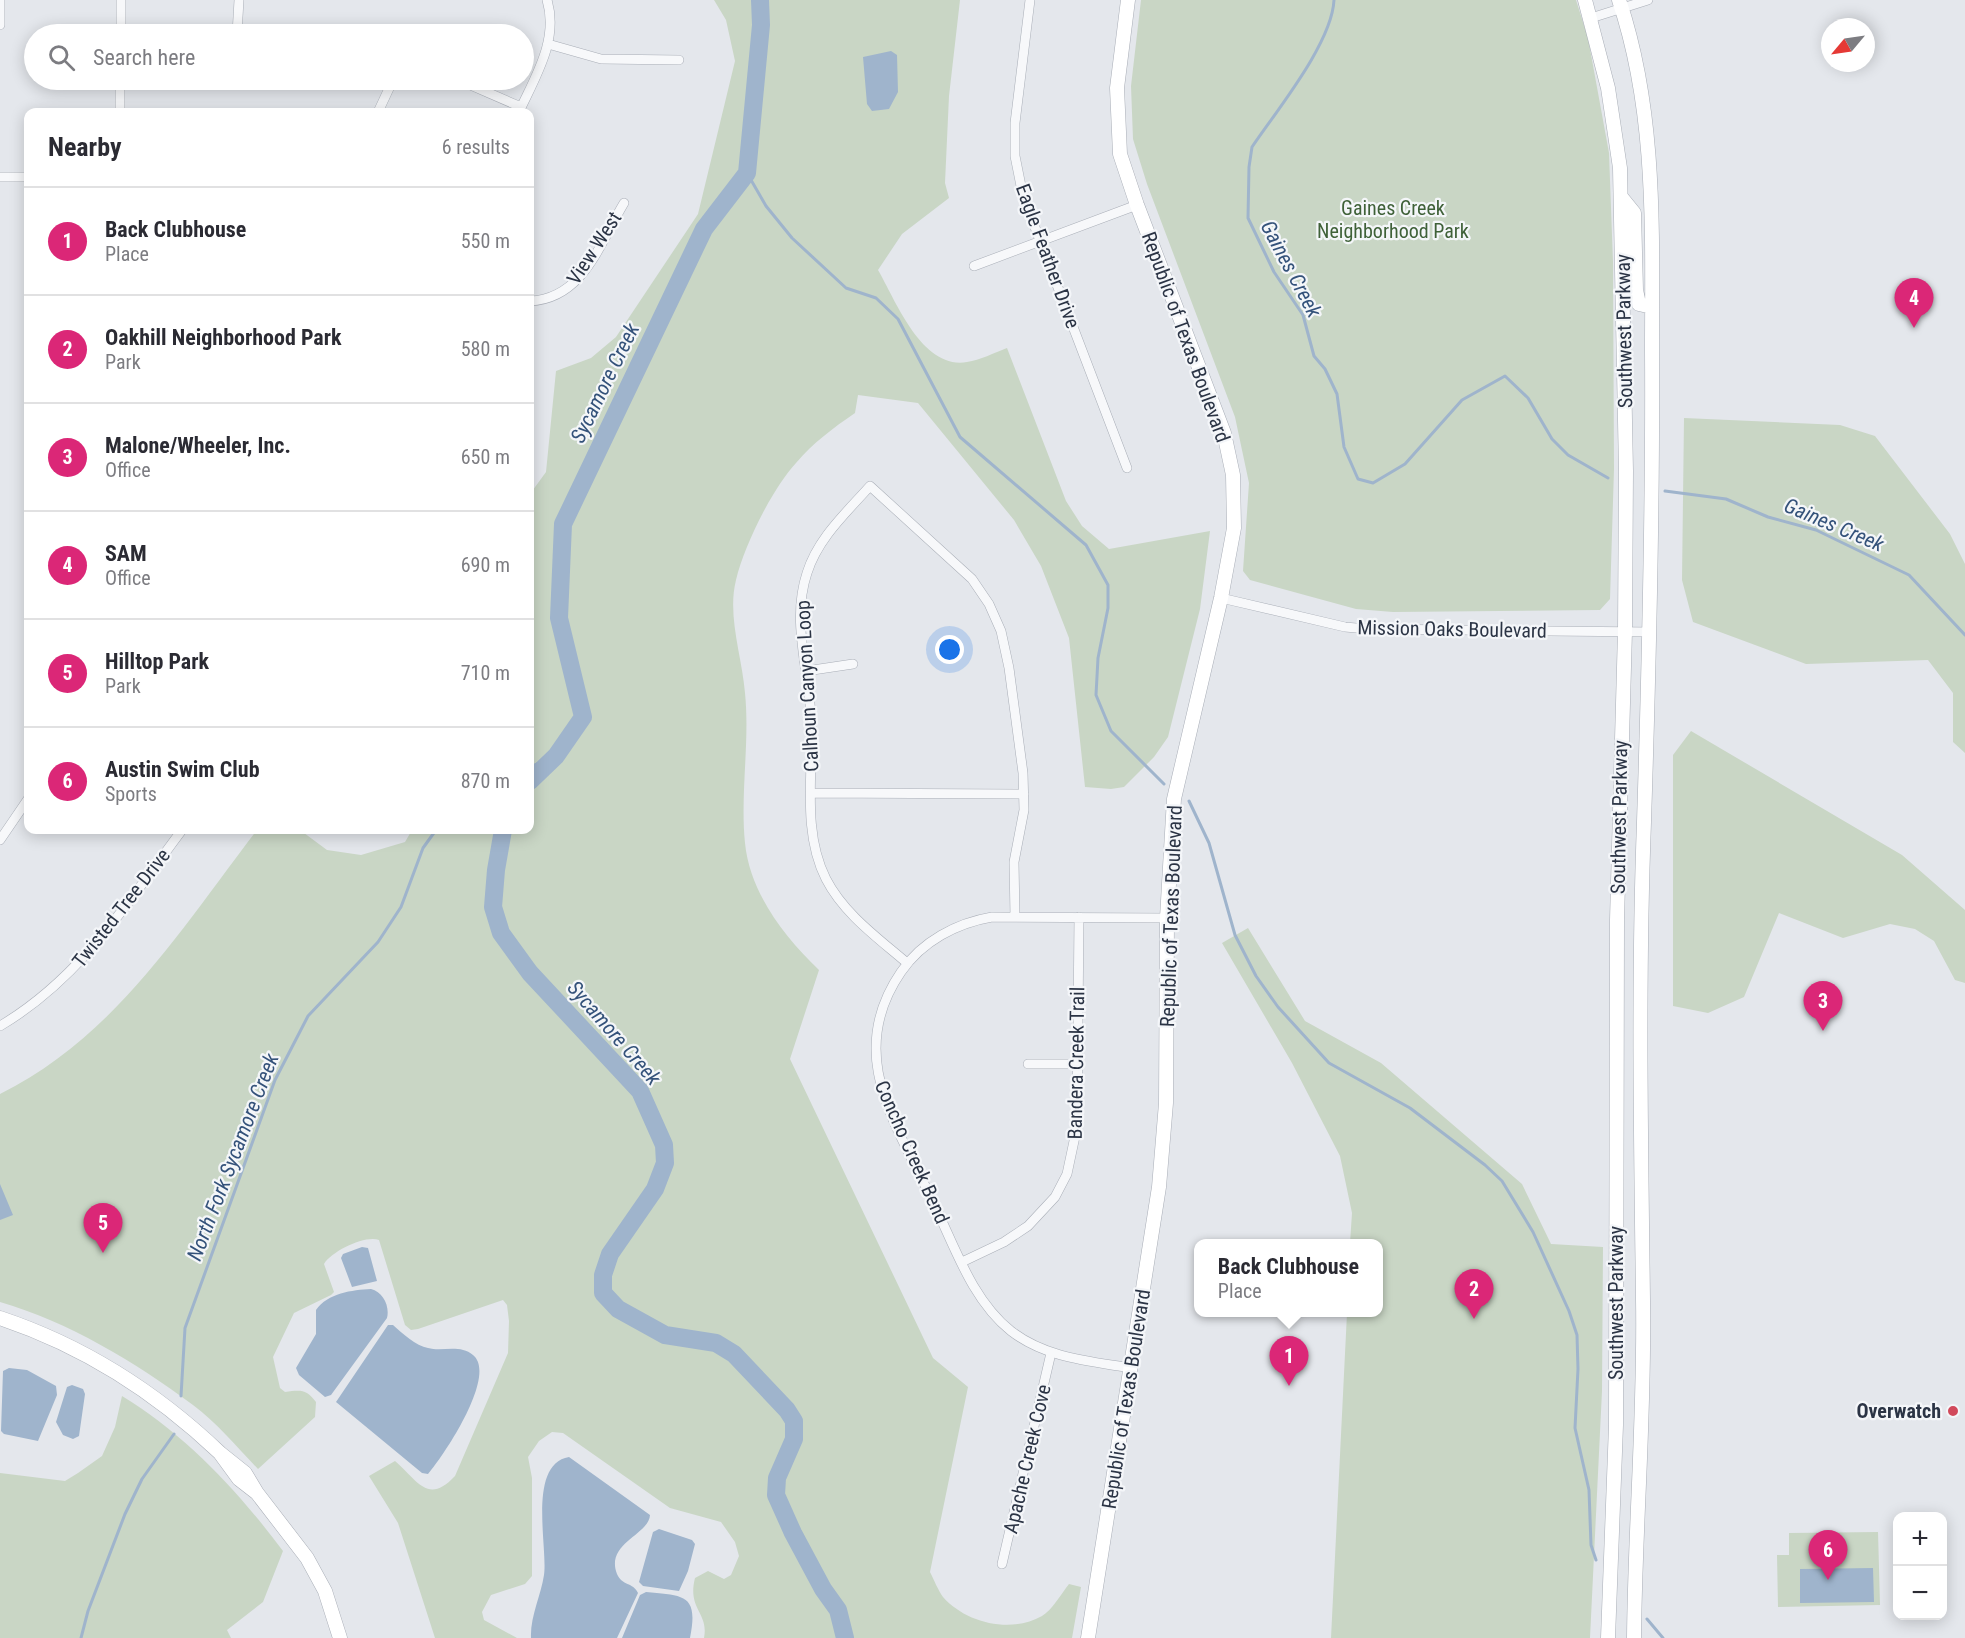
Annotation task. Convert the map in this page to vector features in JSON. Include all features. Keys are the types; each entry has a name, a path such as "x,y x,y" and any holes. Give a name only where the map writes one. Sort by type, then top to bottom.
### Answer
{"main road":[{"name":"Republic of Texas Boulevard","path":"1088,1638 1162,1153 1168,1044 1167,918 1174,800 1221,598 1234,528 1234,489 1227,447 1120,154 1117,129 1117,88 1128,0"},
{"name":"Southwest Parkway","path":"1585,0 1615,130 1621,197 1626,471 1625,631 1617,932 1616,1425 1608,1638"},
{"name":"Southwest Parkway","path":"1620,4 1641,93 1646,131 1651,194 1652,306 1651,632 1642,921 1643,1313 1634,1638"},
{"path":"1621,197 1634,213 1636,290 1640,304 1652,306"},
{"path":"0,1318 73,1348 131,1380 177,1414 220,1453 240,1467 257,1493 299,1546 318,1576 340,1638"}],"street":[{"path":"0,0 0,25"},
{"path":"121,0 121,24"},
{"path":"238,24 239,0"},
{"path":"534,77 548,44 551,18 547,0"},
{"name":"Eagle Feather Drive","path":"1030,0 1015,123 1015,156 1023,196 1127,468"},
{"path":"1591,18 1620,4 1648,0"},
{"path":"548,44 601,59 679,60"},
{"path":"120,90 120,108"},
{"path":"380,108 388,90"},
{"path":"479,90 516,108"},
{"path":"521,108 528,90"},
{"path":"0,177 24,177"},
{"name":"View West","path":"534,300 555,296 576,283 624,203"},
{"path":"974,266 1137,205"},
{"name":"Calhoun Canyon Loop","path":"907,963 843,905 826,878 814,848 811,717 800,615 806,575 823,540 870,486 962,568 989,604 1005,648 1021,755 1024,794 1024,810 1014,862 1015,917"},
{"name":"Mission Oaks Boulevard","path":"1221,598 1345,627 1367,629 1651,632"},
{"path":"806,671 853,664"},
{"path":"812,793 1024,794"},
{"path":"0,840 24,805"},
{"name":"Twisted Tree Drive","path":"0,1026 42,998 86,957 179,834"},
{"name":"Concho Creek Bend","path":"1131,1368 1051,1353 1021,1338 998,1319 980,1296 887,1104 877,1071 876,1037 880,1009 907,963 935,939 965,924 992,917 1167,918"},
{"name":"Bandera Creek Trail","path":"962,1262 1016,1234 1039,1216 1055,1197 1067,1174 1076,1138 1079,917"},
{"path":"1028,1064 1077,1064"},
{"name":"Apache Creek Cove","path":"1002,1564 1051,1353"}],"green space":[{"path":"714,0 960,0 949,96 945,183 949,198 902,234 878,270 912,331 937,355 951,362 967,362 1007,348 1066,501 1082,526 1109,549 1210,531 1200,609 1168,737 1154,757 1124,787 1111,789 1085,787 1069,638 1041,566 1014,520 918,403 858,395 855,413 809,449 778,487 745,551 734,594 734,622 746,711 744,824 748,861 761,896 771,912 793,943 819,970 790,1059 933,1358 968,1387 930,1572 943,1597 953,1606 976,1619 1003,1625 1030,1621 1042,1616 1053,1606 1069,1584 1081,1587 1072,1638 704,1638 704,1622 694,1597 695,1578 708,1571 724,1579 731,1575 739,1556 735,1542 721,1522 670,1508 563,1433 552,1432 539,1441 528,1457 532,1478 532,1576 525,1584 491,1595 482,1612 484,1620 517,1638 435,1638 398,1523 369,1476 395,1461 417,1482 430,1489 446,1485 455,1476 508,1353 509,1321 507,1305 503,1300 411,1330 405,1325 379,1240 358,1242 334,1254 324,1264 334,1292 294,1313 273,1357 280,1388 285,1392 299,1391 309,1395 316,1402 315,1417 258,1469 202,1412 125,1359 51,1320 0,1302 0,1094 41,1070 78,1043 112,1012 173,942 254,834 305,834 327,850 361,855 405,842 410,834 534,834 534,488 546,472 556,371 591,358 616,337 698,214 735,61 726,20"},
{"name":"Gaines Creek Neighborhood Park","path":"1141,0 1576,0 1588,38 1609,153 1613,262 1614,469 1610,599 1600,610 1393,612 1356,609 1250,580 1243,571 1249,483 1235,417 1147,184 1133,139 1131,86"},
{"path":"1684,418 1840,425 1875,436 1950,534 1965,564 1965,753 1953,742 1953,693 1928,660 1806,664 1693,622 1682,580"},
{"path":"1691,731 1902,855 1965,910 1965,983 1955,980 1934,941 1915,929 1890,924 1843,938 1779,913 1744,997 1708,1013 1673,1006 1673,755"},
{"path":"1248,928 1305,1021 1381,1063 1522,1184 1551,1244 1603,1247 1602,1391 1590,1638 1331,1638 1347,1317 1383,1317 1383,1239 1350,1239 1352,1213 1340,1156 1292,1063 1222,943"},
{"path":"122,1396 168,1428 210,1466 248,1507 283,1551 263,1602 227,1630 231,1638 0,1638 0,1473 65,1481 78,1473 102,1456 115,1427"},
{"path":"1878,1532 1880,1605 1778,1607 1777,1555 1789,1555 1789,1533"}],"water":[{"path":"891,51 897,55 898,92 889,109 872,111 867,104 863,57"},
{"path":"0,1184 13,1215 0,1220"},
{"path":"362,1247 368,1248 377,1281 352,1287 341,1258 343,1254"},
{"path":"371,1289 385,1300 387,1318 331,1395 325,1397 299,1375 296,1368 316,1334 316,1310 334,1296"},
{"path":"388,1325 393,1325 409,1339 423,1347 468,1352 473,1355 479,1365 479,1380 466,1416 428,1474 422,1473 336,1402"},
{"path":"9,1368 27,1370 56,1386 57,1395 38,1441 4,1434 1,1431 3,1371"},
{"path":"72,1385 83,1389 85,1394 79,1436 73,1439 63,1435 56,1422 67,1387"},
{"path":"569,1457 650,1515 648,1522 622,1547 617,1555 615,1563 619,1578 638,1593 617,1638 531,1638 532,1622 544,1575 542,1508 544,1490 548,1475 556,1463"},
{"path":"659,1529 692,1540 695,1544 688,1571 679,1591 643,1586 639,1582 653,1532"},
{"path":"1873,1568 1874,1602 1800,1603 1800,1569"},
{"path":"646,1592 679,1596 690,1605 692,1623 690,1638 622,1638 640,1595"}],"waterway":[{"name":"Sycamore Creek","path":"534,777 556,756 583,717 559,618 563,524 704,229 747,173 761,25 760,0"},
{"name":"Gaines Creek","path":"1334,0 1331,17 1314,56 1252,147 1249,167 1248,218 1274,272 1303,315 1314,356 1325,369 1337,394 1344,447 1358,479 1373,483 1405,464 1462,400 1505,376 1528,398 1552,439 1568,455 1608,478"},
{"path":"747,173 766,206 792,238 846,288 876,298 898,319 960,437 1086,545 1108,585 1108,608 1098,658 1096,695 1111,731 1164,784"},
{"name":"Gaines Creek","path":"1665,491 1726,499 1768,517 1816,530 1909,575 1965,635"},
{"name":"North Fork Sycamore Creek","path":"534,765 556,756"},
{"path":"1189,801 1209,843 1235,935 1256,976 1278,1007 1329,1063 1410,1108 1485,1165 1502,1181 1533,1232 1569,1311 1577,1335 1575,1428 1589,1490 1591,1545 1596,1560"},
{"name":"North Fork Sycamore Creek","path":"181,1396 185,1328 275,1080 308,1016 378,942 401,907 423,848 433,834"},
{"name":"Sycamore Creek","path":"502,834 493,907 501,933 530,973 640,1091 664,1145 665,1163 655,1189 610,1254 603,1275 603,1293 618,1309 665,1335 716,1343 734,1354 787,1410 794,1421 794,1439 777,1478 776,1495 823,1589 838,1610 845,1638"},
{"name":"North Fork Sycamore Creek","path":"81,1638 88,1611 125,1514 142,1479 174,1434"},
{"path":"1647,1619 1663,1638"}],"place":[{"name":"SAM","path":"1914,328"},
{"name":"Malone/Wheeler, Inc.","path":"1823,1031"},
{"name":"Hilltop Park","path":"103,1253"},
{"name":"Oakhill Neighborhood Park","path":"1474,1319"},
{"name":"Back Clubhouse","path":"1289,1386"},
{"name":"Overwatch","path":"1953,1411"},
{"name":"Austin Swim Club","path":"1828,1580"}]}
